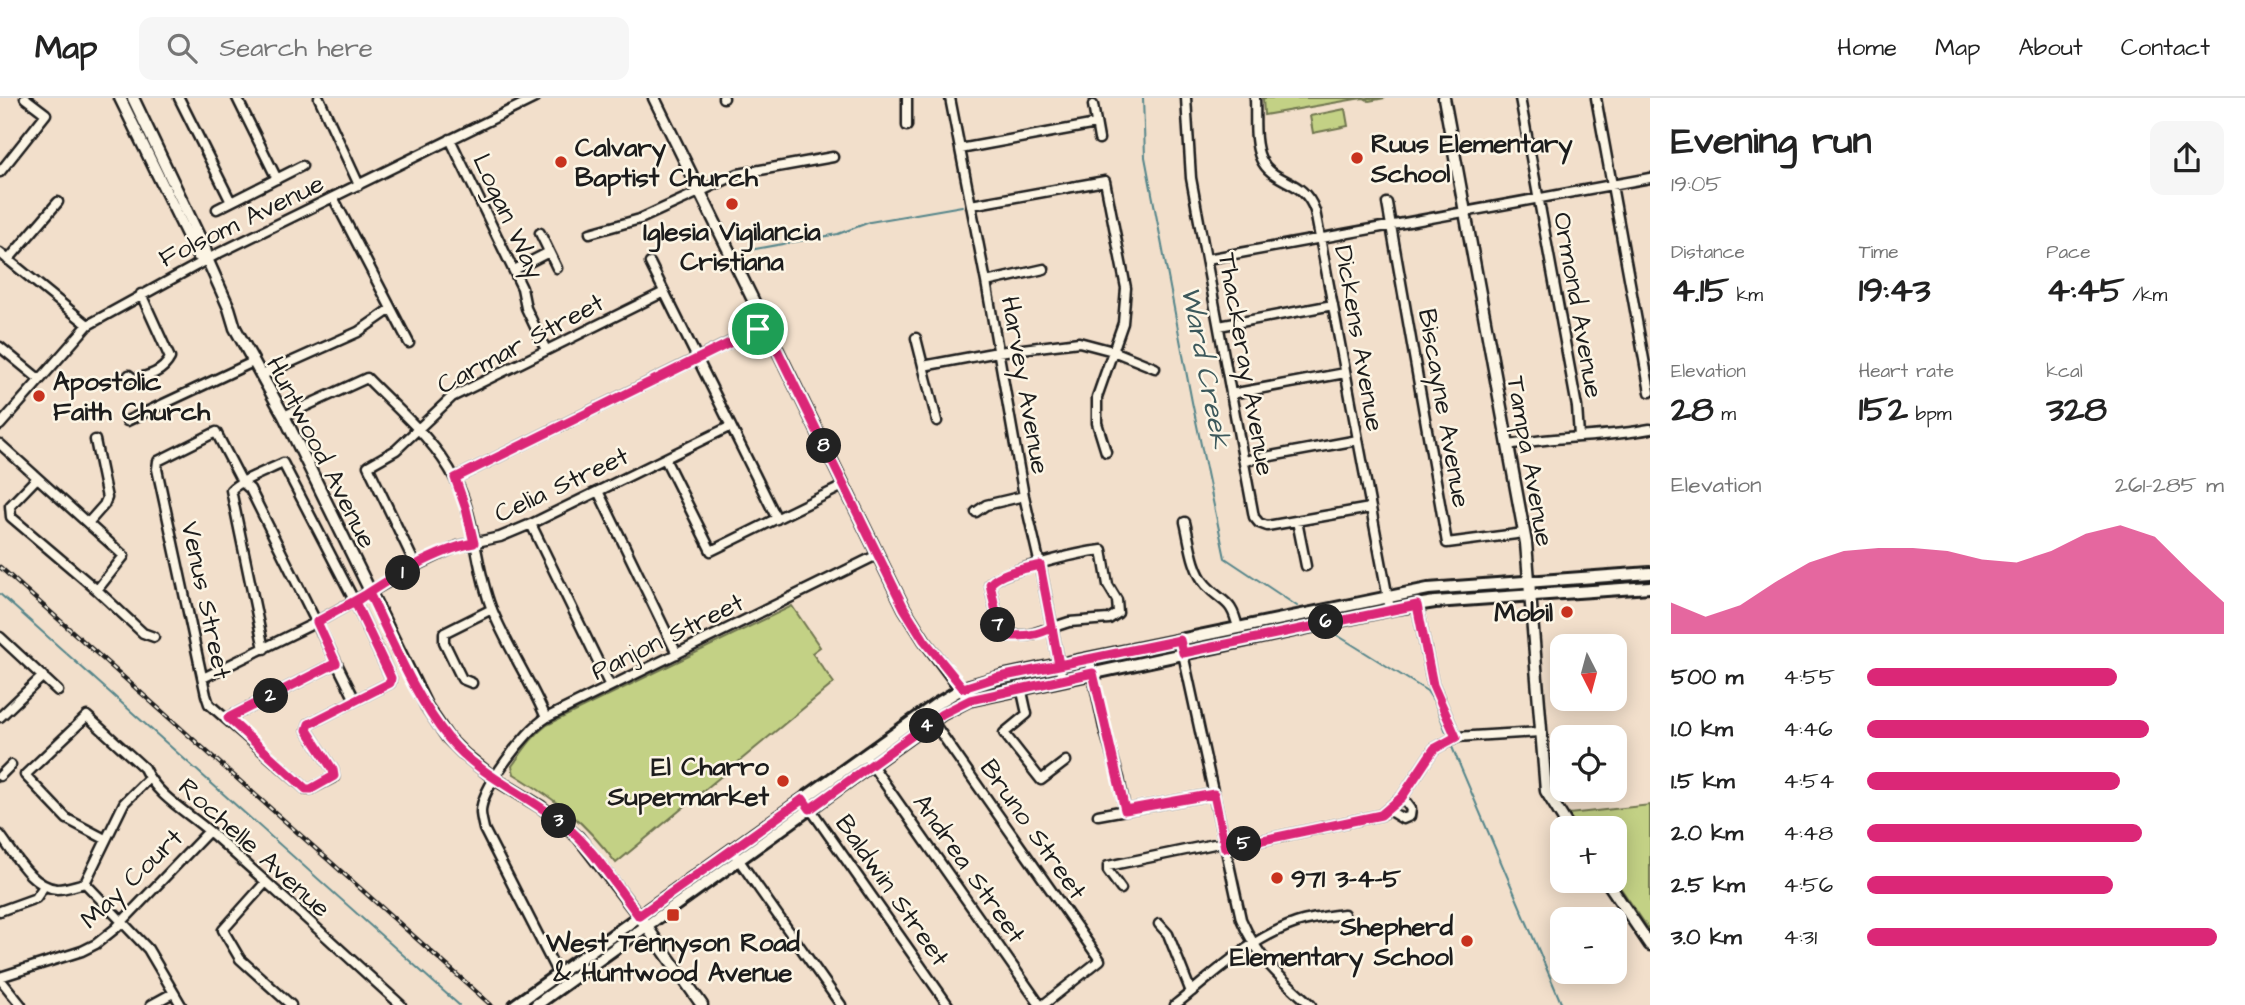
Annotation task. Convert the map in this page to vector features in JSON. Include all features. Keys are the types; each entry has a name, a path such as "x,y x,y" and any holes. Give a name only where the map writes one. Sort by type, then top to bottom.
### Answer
{"main road":[{"path":"868,761 935,705 963,688 995,678 1427,589 1650,573"},
{"path":"536,1005 643,921 868,761 970,700 1390,609 1530,595 1650,587"},
{"path":"514,1005 643,921"}],"street":[{"path":"0,172 46,114 25,98"},
{"name":"Huntwood Avenue","path":"120,98 197,255 208,261"},
{"name":"Huntwood Avenue","path":"133,98 205,249 235,328 284,416 426,707 464,754 495,779 541,807 578,837 643,921 702,1005"},
{"path":"179,98 231,202"},
{"path":"237,98 277,179"},
{"path":"319,98 359,184"},
{"name":"Folsom Avenue","path":"0,425 88,325 220,253 535,98"},
{"path":"654,98 904,608 924,640 970,700"},
{"path":"907,98 907,126"},
{"name":"Harvey Avenue","path":"950,98 1024,496 1062,679"},
{"name":"Thackeray Avenue","path":"1185,98 1191,178 1254,517 1267,526 1370,508"},
{"name":"Dickens Avenue","path":"1255,98 1261,160 1275,175 1297,186 1311,200 1321,239 1390,609"},
{"name":"Tampa Avenue","path":"1444,98 1524,533 1546,791 1562,816"},
{"name":"Ormond Avenue","path":"1520,98 1577,407 1579,436"},
{"path":"1597,98 1650,392"},
{"path":"1093,105 1099,139"},
{"path":"960,149 1096,124"},
{"name":"Logan Way","path":"450,139 514,270 522,288 526,308 546,350"},
{"path":"590,233 639,219 738,174 833,157"},
{"path":"216,209 302,166"},
{"path":"1207,259 1650,178"},
{"path":"971,205 1105,181 1126,288 1123,323 1097,397 1097,423 1106,452"},
{"path":"334,199 409,343"},
{"path":"8,260 58,202"},
{"name":"Biscayne Avenue","path":"1387,203 1447,543 1524,533"},
{"path":"540,233 557,268"},
{"path":"514,270 549,252"},
{"path":"0,253 88,325"},
{"path":"650,263 777,519"},
{"path":"986,282 1044,269"},
{"name":"Carmar Street","path":"416,566 368,466 396,450 452,397 664,292"},
{"path":"129,375 134,379 146,377 165,367 170,358 141,294"},
{"path":"1219,326 1333,305"},
{"path":"262,375 358,332 391,309"},
{"path":"455,478 765,325"},
{"path":"916,338 936,421"},
{"path":"923,366 998,352 1079,342 1113,351 1155,368"},
{"path":"0,346 39,379"},
{"path":"127,421 253,362"},
{"path":"1231,394 1345,373"},
{"path":"284,416 366,378 418,430 455,478 466,509 479,573 492,609 546,718"},
{"name":"Celia Street","path":"203,678 317,622 416,566 458,546 500,537 531,524 731,426"},
{"path":"1508,445 1650,429"},
{"name":"Venus Street","path":"242,482 216,432 158,461 157,468 209,704 306,789 311,789 334,776 333,770 307,730 309,724 355,700"},
{"path":"88,523 107,498 95,440"},
{"path":"1244,461 1358,440"},
{"path":"0,444 124,556 97,590"},
{"path":"665,459 710,551 844,486"},
{"path":"242,482 250,489 355,700 390,683 391,678 355,602 283,463 233,486 231,490 264,649"},
{"path":"37,478 10,506 11,517 143,633 154,637"},
{"path":"598,491 677,654"},
{"path":"976,512 986,505 1024,496"},
{"path":"1297,521 1306,566"},
{"path":"1185,522 1198,571 1206,585 1234,610 1238,628"},
{"path":"531,524 610,686"},
{"path":"1102,550 1108,586 1117,600 1118,613 1109,619 1069,622 1045,632 1001,636 990,584 992,580 1040,565 1102,550"},
{"name":"Panjon Street","path":"558,974 484,829 481,811 487,792 527,732 546,718 877,555"},
{"path":"1417,605 1433,685 1456,737"},
{"path":"472,683 462,679 444,642 444,633 492,609"},
{"path":"0,637 58,691"},
{"path":"1180,640 1241,919 1252,944 1271,969 1311,1005"},
{"path":"1090,658 1125,810"},
{"path":"228,718 336,663"},
{"path":"2,710 43,676"},
{"path":"1021,687 1027,715 1004,733 1041,780 1066,761"},
{"name":"Rochelle Avenue","path":"106,839 67,819 25,775 87,716 144,768 149,778 401,1005"},
{"name":"Bruno Street","path":"933,722 1100,960 1042,1005"},
{"path":"1121,890 1108,871 1108,866 1381,815 1402,797 1434,749 1456,737 1540,732"},
{"name":"Andrea Street","path":"868,761 1042,1005"},
{"path":"0,776 11,765"},
{"path":"85,883 124,803 149,778"},
{"path":"1098,815 1214,794"},
{"path":"1388,810 1403,819 1410,816 1411,809 1402,797"},
{"name":"Baldwin Street","path":"807,804 948,1005"},
{"name":"May Court","path":"0,978 96,944 122,921 209,831"},
{"path":"0,835 32,876 44,886 61,889 85,883"},
{"path":"736,855 841,1005"},
{"path":"85,883 148,949 181,1005"},
{"path":"265,883 223,930 240,959 291,1005"},
{"path":"0,911 36,898 44,886"},
{"path":"1614,893 1650,945"},
{"path":"1175,1005 1252,944 1294,924 1344,914"},
{"path":"1159,924 1168,934 1191,992"},
{"path":"0,978 21,1005"},
{"path":"151,1005 173,993"}],"green space":[{"path":"1263,98 1364,98 1264,115"},
{"path":"1364,98 1385,98 1369,101"},
{"path":"1345,109 1348,126 1313,133 1310,116"},
{"path":"792,606 820,647 812,653 834,683 616,863 570,813 514,774 512,766 532,739 547,725"},
{"path":"1650,805 1650,931 1624,893 1627,893 1627,816 1568,814"}],"waterway":[{"name":"Ward Creek","path":"1143,98 1145,157 1225,558 1297,606"},
{"path":"744,251 838,234 870,222 962,206"},
{"path":"0,594 459,1005"},
{"name":"Ward Creek","path":"1332,632 1427,691 1435,703 1446,732"},
{"name":"Ward Creek","path":"1452,747 1562,1005"}],"railway":[{"path":"0,567 491,1005"}],"place":[{"name":"Ruus Elementary School","path":"1357,158"},
{"name":"Calvary Baptist Church","path":"561,162"},
{"name":"Iglesia Vigilancia Cristiana","path":"732,204"},
{"name":"Apostolic Faith Church","path":"39,396"},
{"name":"Mobil","path":"1567,612"},
{"name":"El Charro Supermarket","path":"783,781"},
{"name":"971 3-4-5","path":"1277,878"},
{"name":"West Tennyson Road & Huntwood Avenue","path":"673,915"},
{"name":"Shepherd Elementary School","path":"1467,941"}],"route":[{"path":"758,329 455,478 474,543 458,546 416,566 381,585 355,602 391,678 390,683 309,724 307,730 333,770 334,776 311,789 306,789 228,718 336,663 317,622 355,602 369,593 426,707 449,738 491,776 541,807 578,837 639,916 803,799 810,809 942,714 970,700 1021,687 1093,673 1125,810 1214,794 1225,848 1381,815 1402,797 1434,749 1456,737 1433,685 1417,605 1183,653 1180,640 1059,665 1057,656 1052,627 1040,565 992,580 990,584 1001,636 1029,635 1045,632 1052,627 1059,665 995,678 963,688 924,640 904,608 765,325 758,329"}]}
